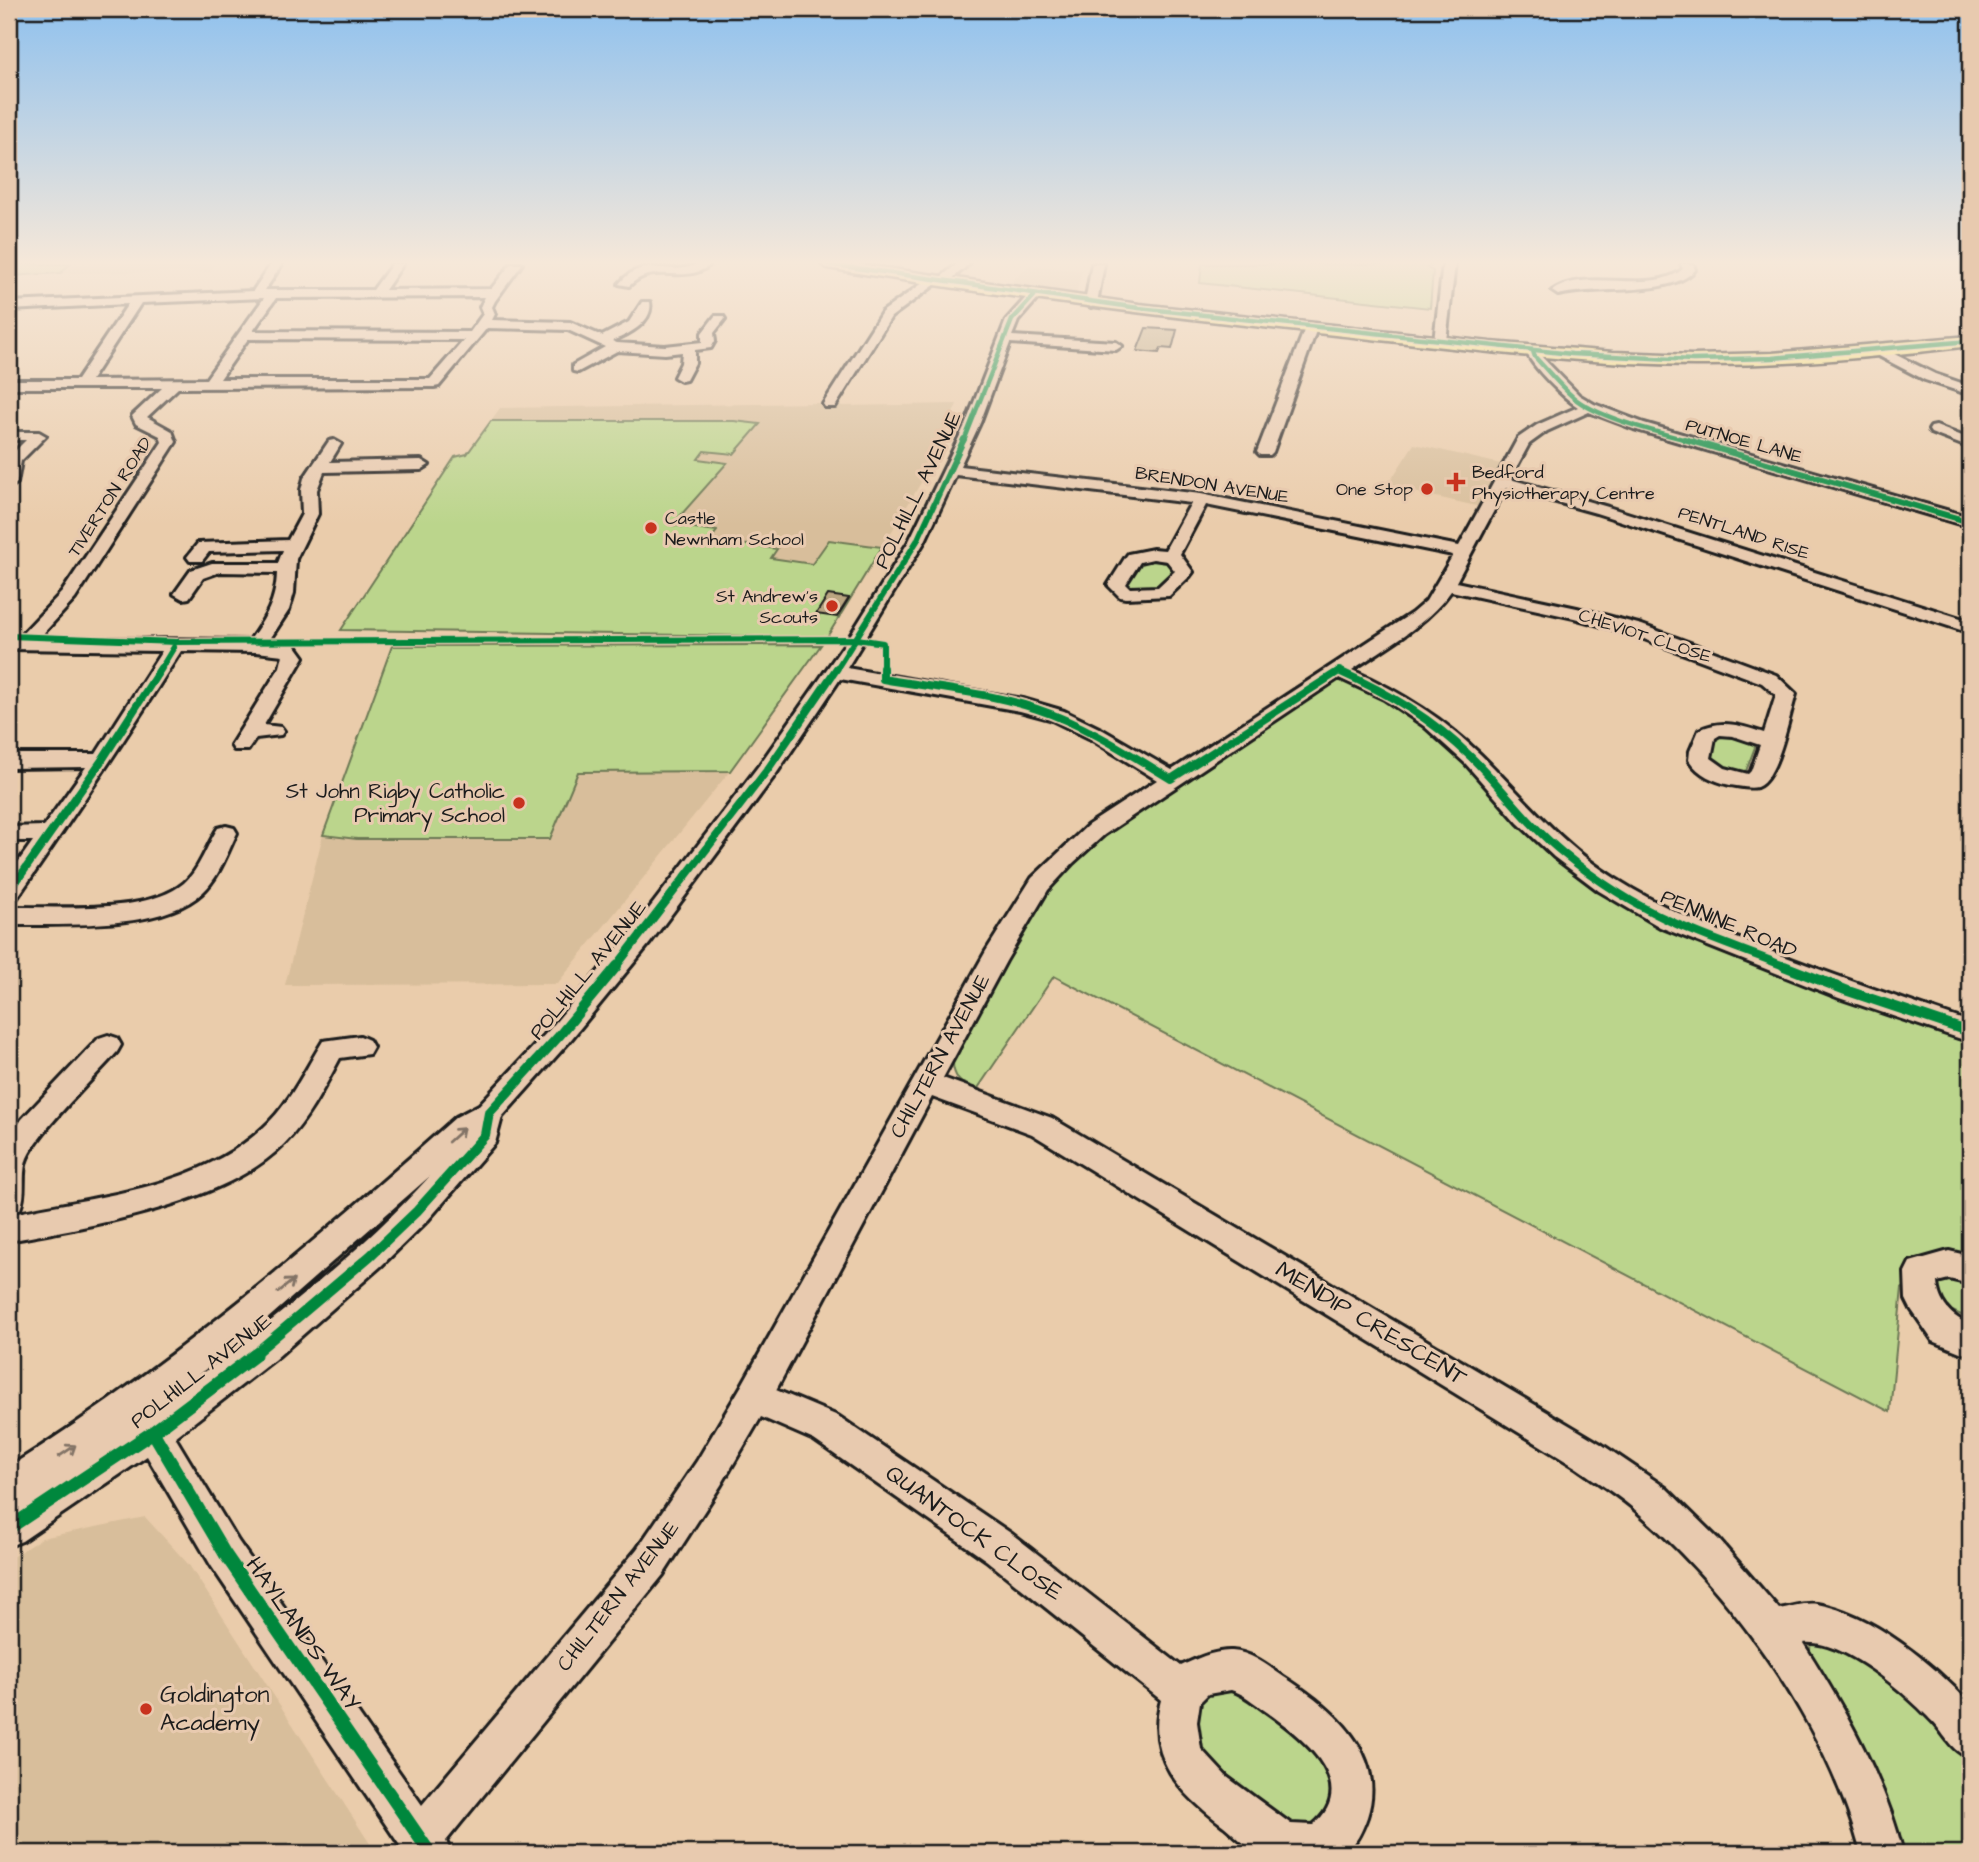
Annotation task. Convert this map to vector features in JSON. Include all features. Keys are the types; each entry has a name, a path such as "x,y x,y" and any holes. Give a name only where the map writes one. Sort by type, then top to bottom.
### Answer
{"main road":[{"path":"1533,351 1654,359 1790,358 1891,351"}],"street":[{"path":"82,383 103,351"},
{"path":"211,382 234,351"},
{"path":"9,384 434,383 461,351"},
{"path":"578,368 608,351"},
{"path":"681,377 688,363 689,351"},
{"path":"830,404 863,351"},
{"name":"POLHILL AVENUE","path":"9,1487 64,1454 144,1417 262,1349 370,1256 417,1211 485,1135 489,1113 559,1036 641,937 768,769 834,672 917,541 952,470 999,351"},
{"path":"1265,452 1303,351"},
{"name":"PUTNOE LANE","path":"1533,351 1535,357 1562,387 1589,407 1704,447 1970,522"},
{"path":"1882,352 1930,377 1970,391"},
{"name":"TIVERTON ROAD","path":"16,643 69,595 169,442 167,434 141,421 139,416 175,383"},
{"name":"CHILTERN AVENUE","path":"425,1846 480,1770 650,1562 709,1473 754,1397 995,957 1040,884 1096,830 1339,671 1432,605 1446,585 1523,441 1542,428 1589,407"},
{"path":"1937,430 1970,444"},
{"path":"9,436 39,436 14,460 9,483"},
{"path":"256,646 280,610 285,593 286,568 310,514 309,490 319,467 334,444"},
{"path":"319,467 421,465"},
{"name":"BRENDON AVENUE","path":"952,470 1201,499 1464,552"},
{"name":"PENTLAND RISE","path":"1503,482 1602,510 1970,627"},
{"path":"1171,555 1201,499"},
{"path":"196,557 204,547 294,545"},
{"path":"183,594 197,574 218,568 286,568"},
{"name":"CHEVIOT CLOSE","path":"1446,585 1577,613 1635,629 1769,679 1786,694 1771,742"},
{"path":"16,643 256,646 289,650 294,657 245,738 274,731"},
{"path":"9,892 102,760 174,647"},
{"name":"PENNINE ROAD","path":"1339,671 1391,695 1431,722 1472,758 1526,818 1562,852 1607,885 1669,921 1849,991 1970,1032"},
{"path":"834,672 1023,705 1056,715 1096,734 1171,779"},
{"path":"9,761 102,760"},
{"path":"9,834 51,833"},
{"path":"9,916 144,910 166,904 193,888 226,833"},
{"path":"9,1200 12,1159 32,1127 108,1045"},
{"path":"9,1228 185,1188 234,1165 272,1138 300,1104 332,1048 360,1047"},
{"name":"MENDIP CRESCENT","path":"925,1083 1042,1126 1589,1457 1653,1501 1706,1553 1772,1630 1812,1693 1870,1808 1882,1853"},
{"path":"1970,1269 1949,1265 1921,1272 1922,1299 1944,1330 1970,1340"},
{"name":"QUANTOCK CLOSE","path":"754,1397 826,1427 999,1547 1181,1691"},
{"name":"POLHILL AVENUE","path":"9,1528 144,1417"},
{"name":"HAYLANDS WAY","path":"144,1417 225,1554 425,1846"},
{"path":"1772,1630 1815,1623 1839,1630 1904,1670 1938,1697 1964,1724 1970,1738"},
{"path":"1231,1670 1244,1673 1329,1735 1346,1764 1351,1793 1347,1820 1334,1838 1310,1848 1282,1844 1198,1778 1185,1763 1175,1723 1181,1691 1200,1675 1231,1670"}],"shaded area":[{"name":"Castle Newnham School","path":"819,403 844,406 957,404 928,471 859,586 341,630 455,457 467,454 500,408"},
{"path":"1414,444 1505,465 1481,507 1387,486"},
{"name":"St John Rigby Catholic Primary School","path":"821,645 730,771 557,984 285,985 323,835 392,646"},
{"name":"Goldington Academy","path":"145,1517 189,1565 376,1853 9,1853 9,1559 42,1538"}],"green space":[{"name":"Castle Newnham School","path":"491,421 734,421 760,424 734,454 704,451 698,459 727,463 672,525 717,531 710,540 777,549 771,558 812,564 829,540 882,547 827,637 341,630 455,457 467,454"},
{"path":"1157,558 1172,562 1179,570 1156,590 1128,589 1125,582 1140,561"},
{"path":"821,645 730,771 578,772 550,839 357,839 323,835 392,646"},
{"path":"1328,680 1355,682 1424,724 1668,927 1736,957 1970,1038 1970,1319 1902,1288 1890,1412 1054,976 976,1091 958,1080 953,1059 1042,894 1094,839"},
{"path":"1712,731 1751,739 1755,747 1746,771 1727,770 1703,759"},
{"path":"1811,1640 1835,1641 1931,1703 1958,1738 1970,1768 1970,1806 1964,1853 1899,1851 1809,1660"},
{"path":"1217,1688 1241,1688 1321,1749 1337,1800 1313,1828 1288,1827 1202,1761 1193,1712 1203,1695"}],"building":[{"name":"St Andrew's Scouts","path":"828,595 849,598 837,617 816,614"}],"cycle path":[{"path":"9,1528 153,1432 262,1349 370,1256 417,1211 485,1135 489,1113 559,1036 641,937 768,769 867,624 917,541 952,470 1000,351"},
{"path":"1533,351 1535,357 1574,398 1589,407 1639,426 1970,522"},
{"path":"1537,351 1693,360 1879,351"},
{"path":"9,636 176,642 857,639 883,643 883,679 994,697 1037,709 1115,745 1171,779 1339,671 1391,695 1431,722 1472,758 1526,818 1562,852 1607,885 1669,921 1848,991 1970,1032"},
{"path":"9,892 102,760 174,647"},
{"path":"153,1432 225,1554 430,1853"}],"place":[{"name":"Bedford Physiotherapy Centre","path":"1456,482"},
{"name":"One Stop","path":"1427,489"},
{"name":"Castle Newnham School","path":"651,528"},
{"name":"St Andrew's Scouts","path":"832,606"},
{"name":"St John Rigby Catholic Primary School","path":"519,803"},
{"name":"Goldington Academy","path":"146,1709"}]}
